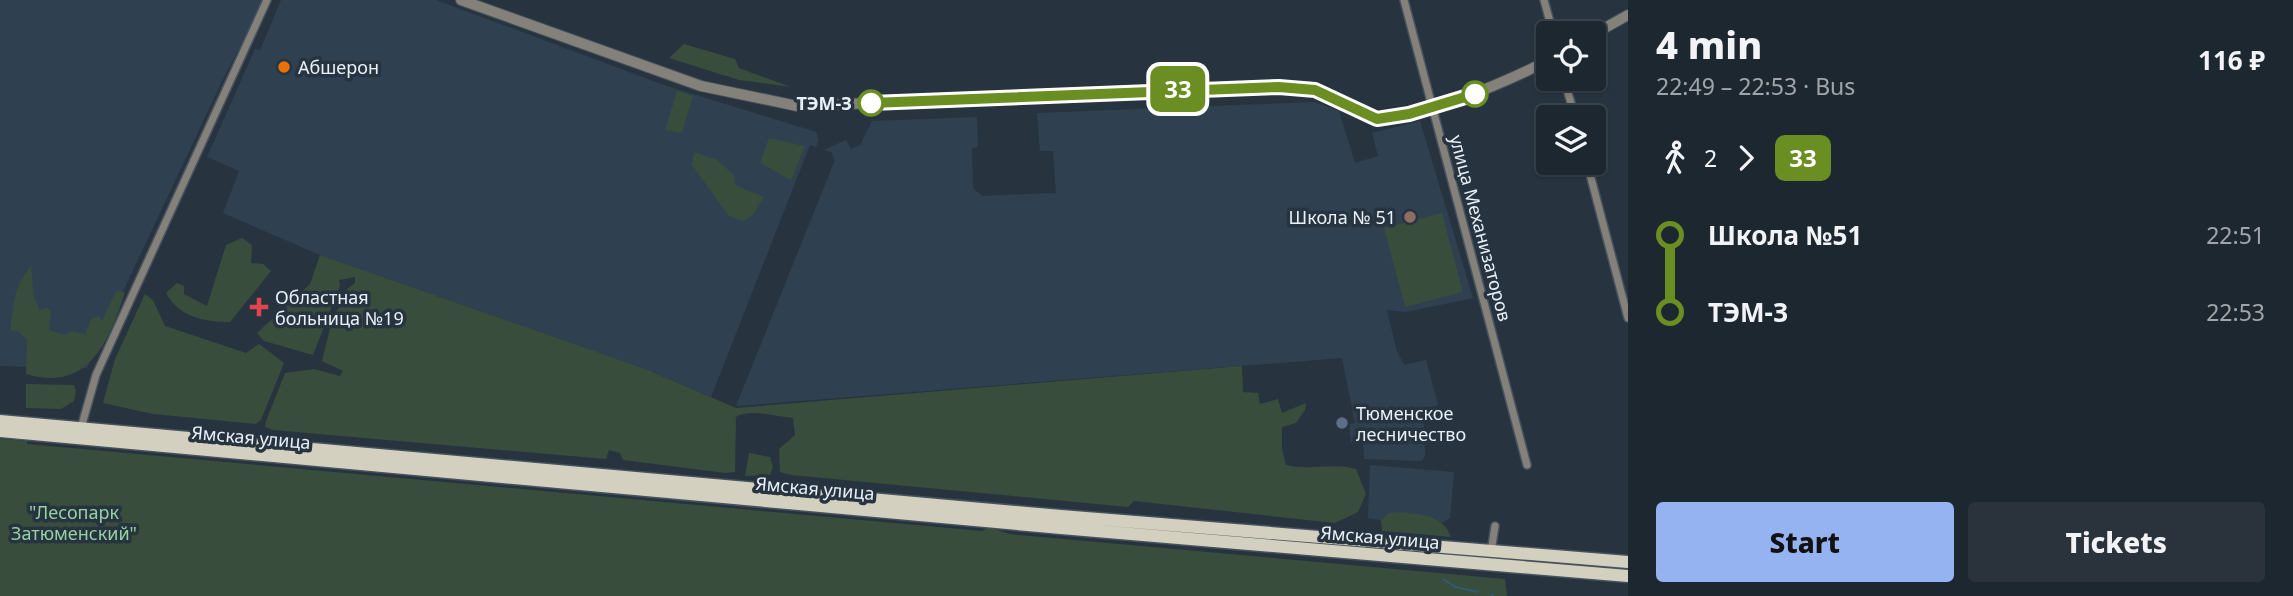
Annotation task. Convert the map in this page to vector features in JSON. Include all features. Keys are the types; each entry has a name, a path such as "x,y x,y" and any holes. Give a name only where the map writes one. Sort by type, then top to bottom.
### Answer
{"main road":[{"name":"Ямская улица","path":"0,422 1628,576"},
{"name":"Ямская улица","path":"0,431 1628,562"}],"street":[{"path":"81,428 96,375 267,0"},
{"path":"461,0 701,86 797,106 1248,86 1315,90 1377,119 1433,107 1492,88 1536,66"},
{"name":"улица Механизаторов","path":"1404,0 1527,465"},
{"path":"1544,0 1550,21"},
{"path":"1606,27 1628,15"},
{"path":"1590,175 1628,318"},
{"path":"1491,552 1495,526"}],"shaded area":[{"path":"0,0 264,0 223,79 87,368 0,366"},
{"path":"281,0 436,0 664,85 816,132 819,141 816,147 810,145 711,397 643,368 320,255 223,213 239,171 207,157 255,49 260,50"},
{"path":"1314,102 1339,111 1355,163 1378,156 1372,133 1420,121 1473,298 1406,312 1387,310 1397,352 1404,365 1426,360 1438,405 1423,409 1425,456 1421,461 1364,459 1363,442 1351,442 1349,424 1355,423 1342,358 736,406 835,160 831,152 824,150 846,140 851,149 860,145 872,121 977,117 978,147 972,148 973,188 982,196 1056,193 1053,151 1040,151 1037,113"},
{"path":"1370,465 1454,472 1450,518 1442,523 1434,518 1387,514 1381,520 1368,518"}],"green space":[{"path":"684,44 735,59 739,68 791,87 739,80 669,58"},
{"path":"677,91 693,96 682,133 665,130"},
{"path":"769,138 805,146 791,180 760,163"},
{"path":"694,152 717,160 734,175 735,185 764,197 753,215 743,221 728,215 692,165"},
{"path":"1442,213 1463,292 1405,307 1384,228"},
{"path":"242,238 252,245 251,263 263,264 271,271 230,322 193,316 171,301 166,293 177,283 184,286 184,294 207,306 226,245"},
{"path":"320,255 643,368 736,408 1242,366 1243,392 1258,393 1260,404 1278,399 1282,413 1306,403 1305,410 1296,423 1282,427 1282,449 1286,465 1356,469 1366,494 1358,512 1335,523 1134,501 1128,507 791,475 780,472 779,449 795,435 793,418 756,413 736,417 735,472 726,473 623,460 620,453 609,450 606,459 273,430 265,427 266,421 285,373 314,369 340,376 343,371 322,361 333,316 346,298 344,292 355,283 355,277 339,280 340,286 313,355 264,341 257,333 310,284"},
{"path":"31,266 34,297 40,310 47,307 51,312 49,330 65,335 70,331 85,334 91,319 99,316 102,321 116,291 125,292 112,329 93,359 80,370 65,376 47,378 26,374 27,340 19,332 10,330 17,289"},
{"path":"145,294 153,300 165,326 246,353 259,344 284,363 261,420 256,424 153,414 103,403 115,359"},
{"path":"26,384 74,385 74,401 61,409 26,408"},
{"name":"\"Лесопарк Затюменский\"","path":"0,439 27,441 27,444 982,531 989,527 1009,534 1505,579 1507,596 0,596"},
{"path":"749,453 770,457 773,467 770,475 745,476"},
{"path":"1387,514 1421,514 1436,519 1451,537 1382,531 1381,520"}],"waterway":[{"path":"1443,579 1455,587 1478,592"}],"bus line":[{"name":"33","path":"871,103 1162,89 1294,87 1315,90 1363,115 1377,119 1409,114 1475,94"}],"place":[{"name":"Абшерон","path":"284,67"},
{"name":"ТЭМ-З","path":"871,103"},
{"name":"Школа № 51","path":"1410,217"},
{"name":"Областная больница №19","path":"259,307"},
{"name":"Тюменское лесничество","path":"1342,423"}]}
